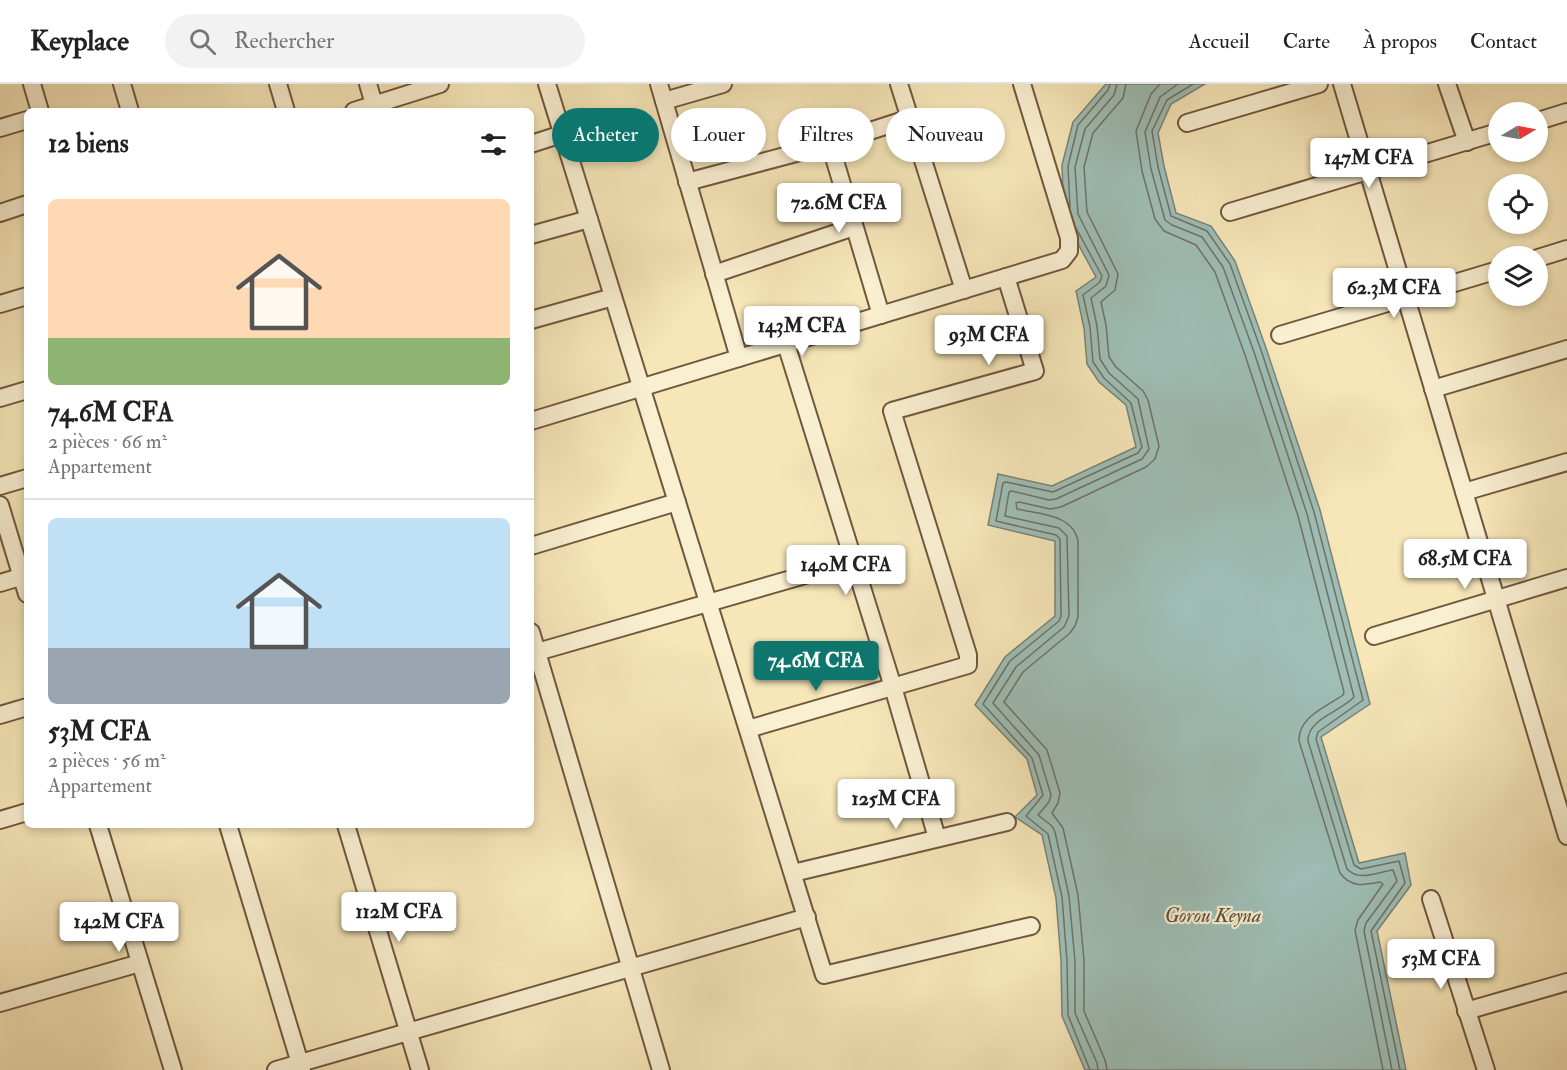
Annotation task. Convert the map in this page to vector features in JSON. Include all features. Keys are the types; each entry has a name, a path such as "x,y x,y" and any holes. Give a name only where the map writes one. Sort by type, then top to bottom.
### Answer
{"street":[{"path":"33,84 39,108"},
{"path":"122,84 129,108"},
{"path":"278,84 285,108"},
{"path":"368,84 375,108 441,84"},
{"path":"546,84 554,108"},
{"path":"659,84 739,358"},
{"path":"664,101 723,84"},
{"path":"899,84 907,108"},
{"path":"534,420 1062,260 1069,251 1070,238 1022,84"},
{"path":"1187,123 1319,84"},
{"path":"1342,84 1567,836"},
{"path":"1447,84 1467,142"},
{"path":"1548,117 1567,112"},
{"path":"0,128 24,121"},
{"path":"1230,212 1488,135"},
{"path":"534,143 552,138"},
{"path":"687,182 778,158"},
{"path":"571,162 824,975 1030,926"},
{"path":"835,162 881,315"},
{"path":"924,162 964,290"},
{"path":"0,213 24,205"},
{"path":"534,234 589,219"},
{"path":"714,274 854,227"},
{"path":"1548,255 1567,249"},
{"path":"1280,335 1488,273"},
{"path":"748,729 968,665 969,661 892,411 1035,370 1006,277"},
{"path":"0,304 24,297"},
{"path":"534,319 613,297"},
{"path":"786,344 938,838"},
{"path":"1433,389 1567,349"},
{"path":"0,398 24,391"},
{"path":"1464,492 1567,462"},
{"path":"0,486 24,479"},
{"path":"534,545 677,502"},
{"path":"0,505 24,575 0,583"},
{"path":"537,652 854,561"},
{"path":"1374,636 1567,578"},
{"path":"534,642 661,1070"},
{"path":"0,715 24,708"},
{"path":"0,820 24,813"},
{"path":"793,873 1007,822"},
{"path":"100,828 173,1070"},
{"path":"229,828 301,1066"},
{"path":"347,828 420,1070"},
{"path":"1431,899 1486,1070"},
{"path":"276,1070 301,1066 408,1032 807,917"},
{"path":"0,1003 140,963"},
{"path":"1466,1011 1567,982"}],"water":[{"name":"Gorou Keyna","path":"1106,84 1205,84 1171,104 1158,133 1164,166 1176,213 1211,226 1235,261 1320,510 1370,704 1321,737 1359,863 1405,853 1411,885 1377,931 1406,1070 1085,1070 1062,1016 1056,898 1042,835 1015,817 1037,795 1027,759 975,705 1005,657 1055,616 1055,541 988,525 998,474 1052,486 1136,447 1126,405 1099,382 1087,364 1084,328 1076,291 1096,277 1064,218 1062,165 1073,122"}]}
